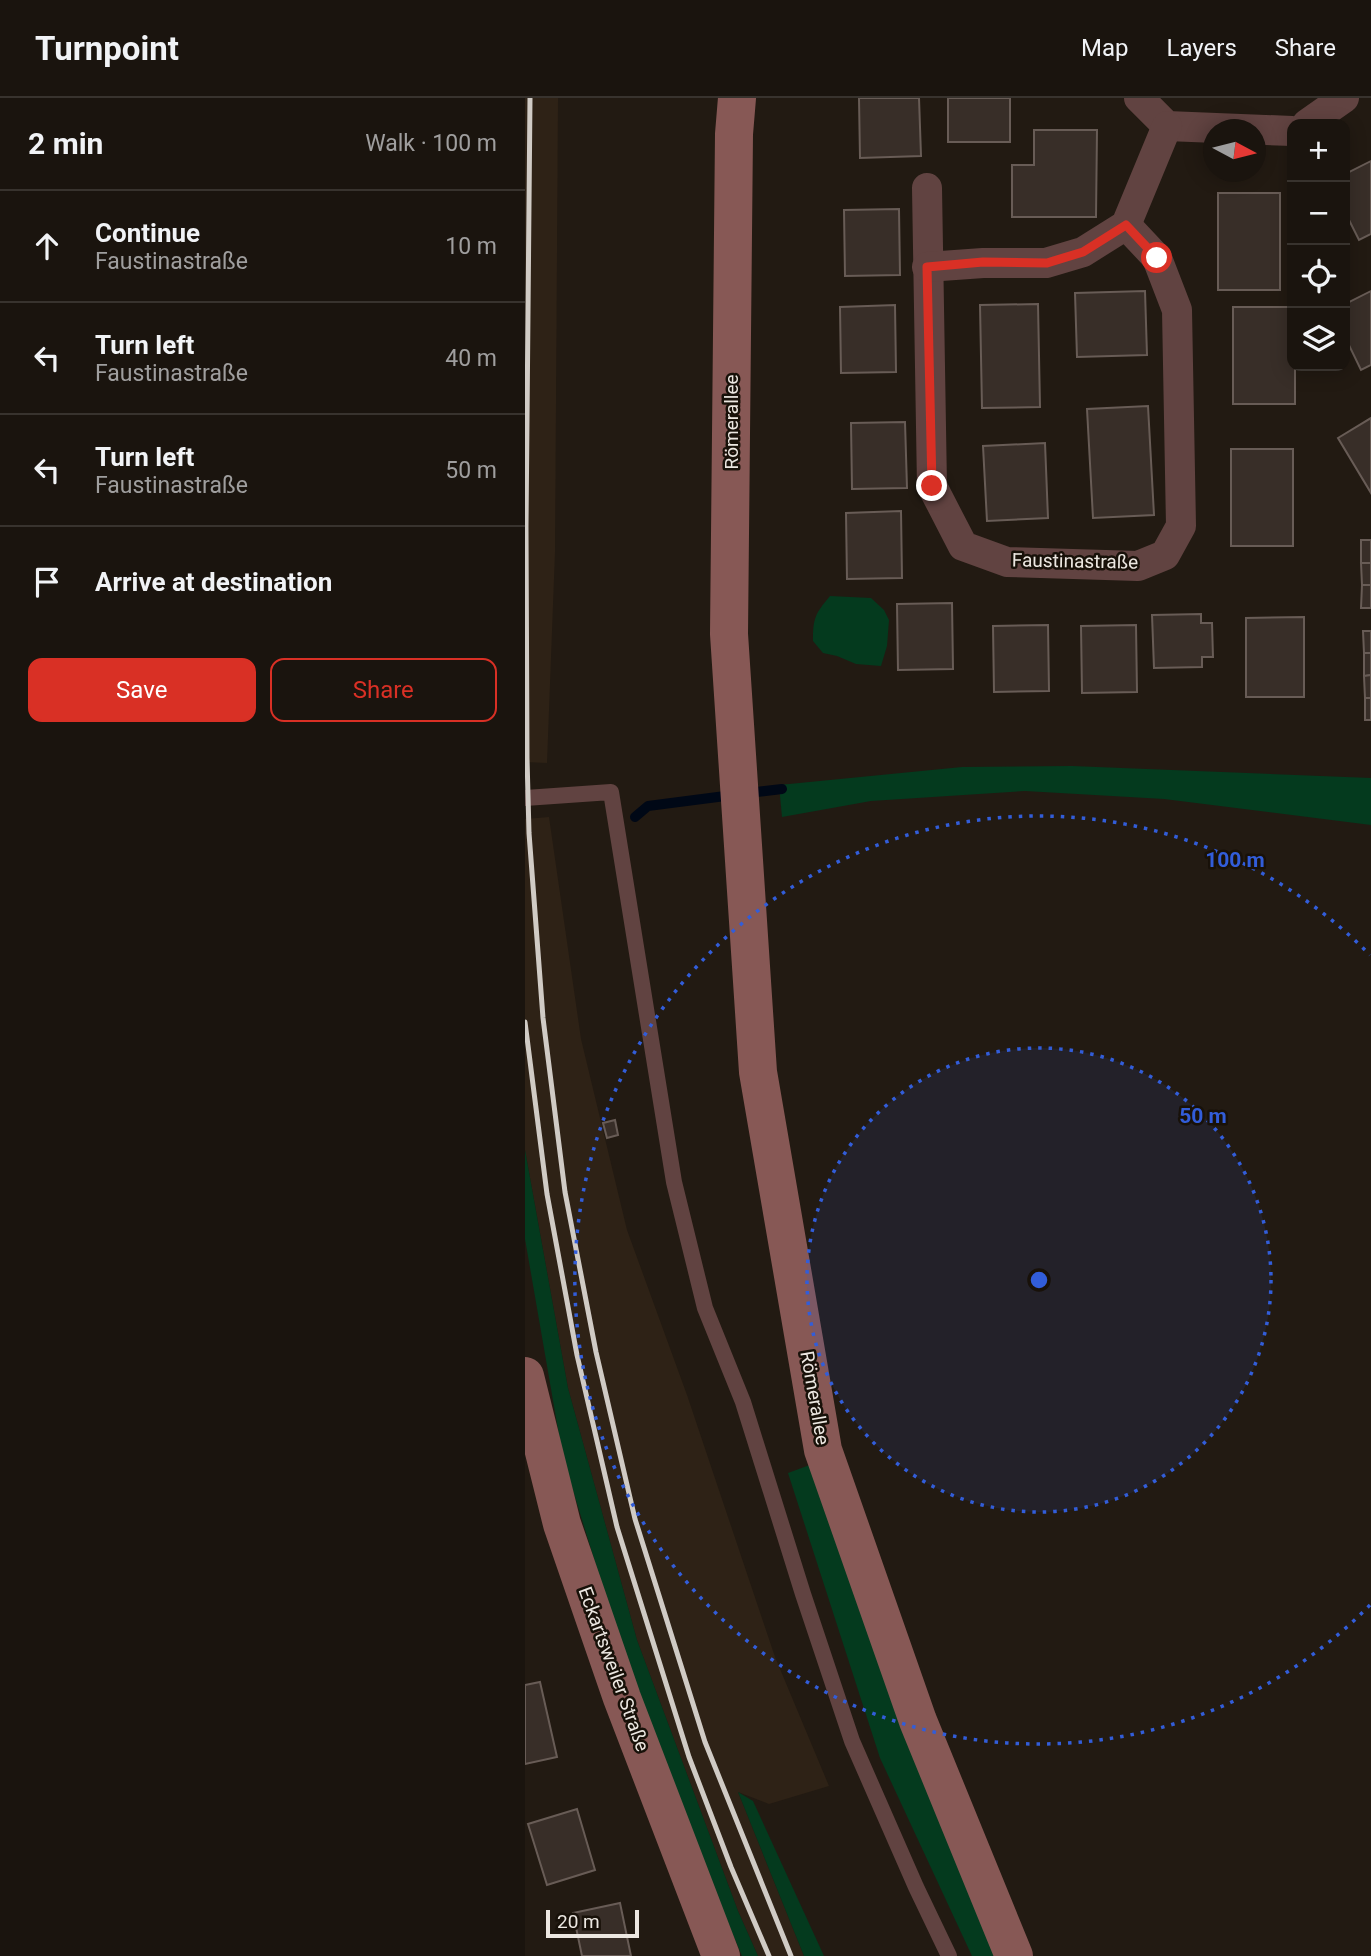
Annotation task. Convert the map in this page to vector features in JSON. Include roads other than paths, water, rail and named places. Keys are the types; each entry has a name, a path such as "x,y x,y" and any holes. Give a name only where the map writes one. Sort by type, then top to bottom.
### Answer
{"street":[{"name":"Römerallee","path":"737,98 734,134 729,620 758,1072 823,1450 918,1721 1014,1956"},
{"path":"1139,98 1167,126 1287,131"},
{"path":"1314,119 1344,98"},
{"path":"927,267 983,262 1047,263 1083,252 1126,225 1167,126"},
{"name":"Faustinastraße","path":"927,188 932,486 963,546 1007,562 1137,566 1165,555 1181,526 1177,310 1157,258 1126,225"},
{"name":"Eckartsweiler Straße","path":"525,1376 562,1524 622,1698 721,1956"}],"lane":[{"path":"525,798 611,792 674,1182 705,1308 743,1402 852,1741 949,1956"}],"waterway":[{"path":"748,793 782,789"},
{"path":"635,817 648,806 733,795"}],"railway":[{"path":"530,98 526,527 529,833 543,1018 565,1192 596,1352 635,1519 705,1742 791,1956"},
{"path":"525,1022 547,1194 577,1355 617,1527 689,1757 769,1956"}]}
